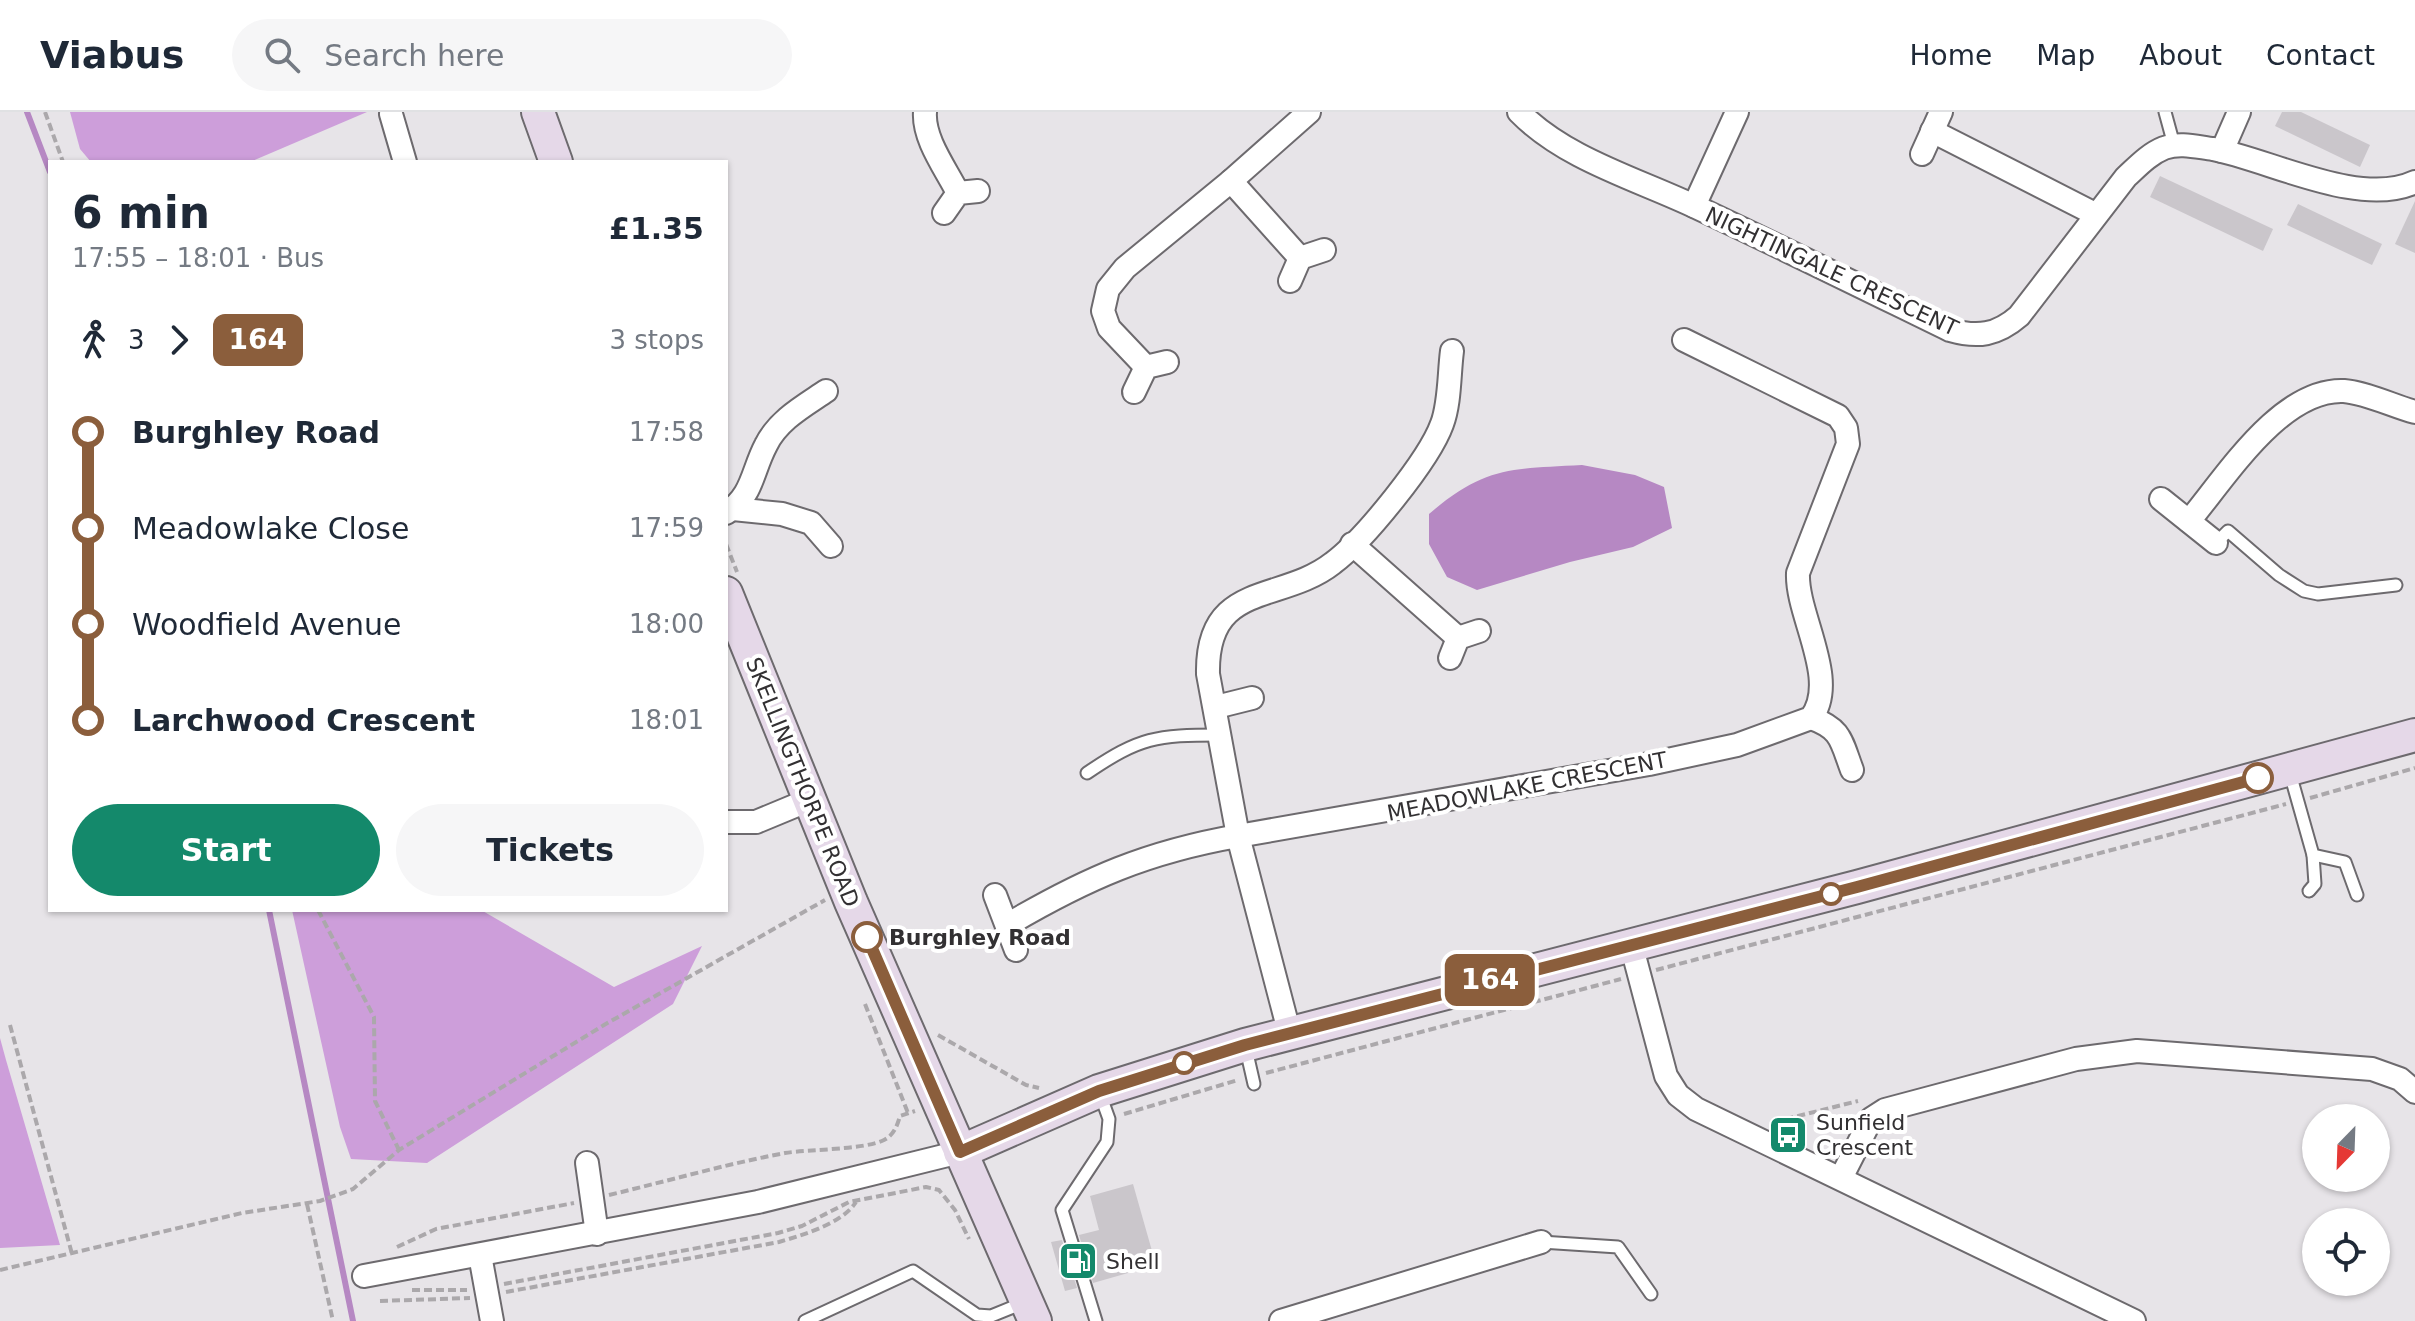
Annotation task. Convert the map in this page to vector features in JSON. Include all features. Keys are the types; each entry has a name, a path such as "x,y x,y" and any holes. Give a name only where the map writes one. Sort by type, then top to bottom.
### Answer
{"street":[{"path":"538,112 555,160"},
{"path":"925,112 924,123 933,144 968,192 944,213"},
{"path":"1134,392 1156,365 1109,328 1103,311 1108,289 1125,268 1309,112"},
{"name":"NIGHTINGALE CRESCENT","path":"1519,112 1534,128 1565,147 1950,330 1971,336 2005,328 2019,316 2095,214 2147,157 2174,145"},
{"path":"1694,206 1737,112"},
{"path":"2222,151 2239,112"},
{"path":"391,114 404,160"},
{"path":"1922,154 1937,122 2095,214"},
{"path":"2174,145 2222,151 2369,190 2404,188 2415,182"},
{"path":"1231,181 1300,258"},
{"path":"1290,281 1300,258 1324,250"},
{"path":"1684,340 1838,416 1846,428 1848,444 1798,573 1797,589 1817,651 1820,698 1818,709 1811,718 1830,725 1838,735 1852,770"},
{"path":"1290,1035 1238,836 1208,655 1212,636 1223,618 1259,593 1312,576 1333,563 1422,463 1443,422 1452,351"},
{"path":"729,511 747,495 766,444 784,420 826,391"},
{"path":"2189,521 2271,424 2302,400 2320,393 2346,391 2415,412"},
{"path":"2161,499 2216,543"},
{"path":"729,511 782,514 811,523 831,546"},
{"path":"1352,544 1462,642"},
{"name":"SKELLINGTHORPE ROAD","path":"728,598 846,888 1031,1311"},
{"path":"1216,707 1252,698"},
{"name":"MEADOWLAKE CRESCENT","path":"1007,925 1061,893 1112,870 1178,847 1649,764 1737,745 1811,718"},
{"path":"364,1276 758,1202 960,1152 1099,1091 1245,1045 1857,887 2415,736"},
{"path":"728,822 756,822 809,800"},
{"path":"995,895 1016,950"},
{"path":"1631,944 1666,1076 1678,1095 1696,1109 2134,1321"},
{"path":"1841,1178 1871,1119 1885,1110 2062,1062 2137,1051 2372,1069 2400,1079 2415,1092"},
{"path":"587,1163 597,1234"},
{"path":"1281,1321 1541,1242"},
{"path":"480,1255 492,1321"}],"lane":[{"path":"2165,112 2174,145"},
{"path":"2216,543 2228,531 2293,586 2318,594 2396,585"},
{"path":"1087,773 1147,739 1220,735"},
{"path":"2288,770 2313,855 2315,884 2309,891"},
{"path":"2313,855 2345,862 2357,895"},
{"path":"1245,1045 1254,1084"},
{"path":"1096,1321 1062,1210 1107,1142 1109,1119 1099,1091"},
{"path":"1541,1242 1618,1247 1651,1294"},
{"path":"805,1321 913,1271 977,1315 1031,1311"}],"path":[{"path":"45,112 62,160"},
{"path":"1652,971 2415,768"},
{"path":"0,1270 242,1213 307,1204 340,1195 353,1189 399,1150 604,1025 846,888"},
{"path":"319,912 374,1017 375,1101 399,1150"},
{"path":"1263,1073 1625,978"},
{"path":"10,1025 72,1254"},
{"path":"930,1031 1010,1073 1026,1085 1049,1091"},
{"path":"1121,1115 1239,1080"},
{"path":"1741,1131 1869,1098 1885,1110"},
{"path":"857,1147 884,1140 897,1129 900,1116 908,1113"},
{"path":"380,1301 448,1300 778,1233 802,1226 849,1202 904,1189 926,1187 939,1190 955,1210 966,1235"},
{"path":"402,1290 487,1291 779,1242 804,1235 851,1210 856,1202"},
{"path":"307,1204 333,1321"}],"shaded area":[{"path":"70,112 367,112 255,160 89,160 80,149"},
{"path":"1582,465 1635,475 1664,487 1672,528 1633,547 1477,590 1447,577 1429,544 1429,514 1483,478 1517,470"},
{"path":"292,912 484,912 614,987 702,946 673,1004 427,1163 351,1159 340,1127"},
{"path":"0,1038 6,1060 60,1245 0,1248"}],"building":[{"path":"2282,112 2301,112 2370,145 2360,167 2275,126"},
{"path":"2160,176 2273,229 2263,251 2150,197"},
{"path":"2415,201 2415,253 2395,244"},
{"path":"2298,204 2382,244 2372,265 2287,225"},
{"path":"1133,1184 1156,1265 1093,1283 1079,1235 1099,1230 1090,1196"},
{"path":"1062,1240 1077,1288 1065,1291 1051,1242"}],"waterway":[{"path":"27,112 48,167"},
{"path":"269,912 353,1321"}],"bus line":[{"name":"164","path":"867,937 960,1152 1099,1091 1245,1045 1857,887 2258,778"}],"place":[{"name":"Burghley Road","path":"867,937"},
{"name":"Sunfield Crescent","path":"1788,1135"},
{"name":"Shell","path":"1078,1261"}]}
